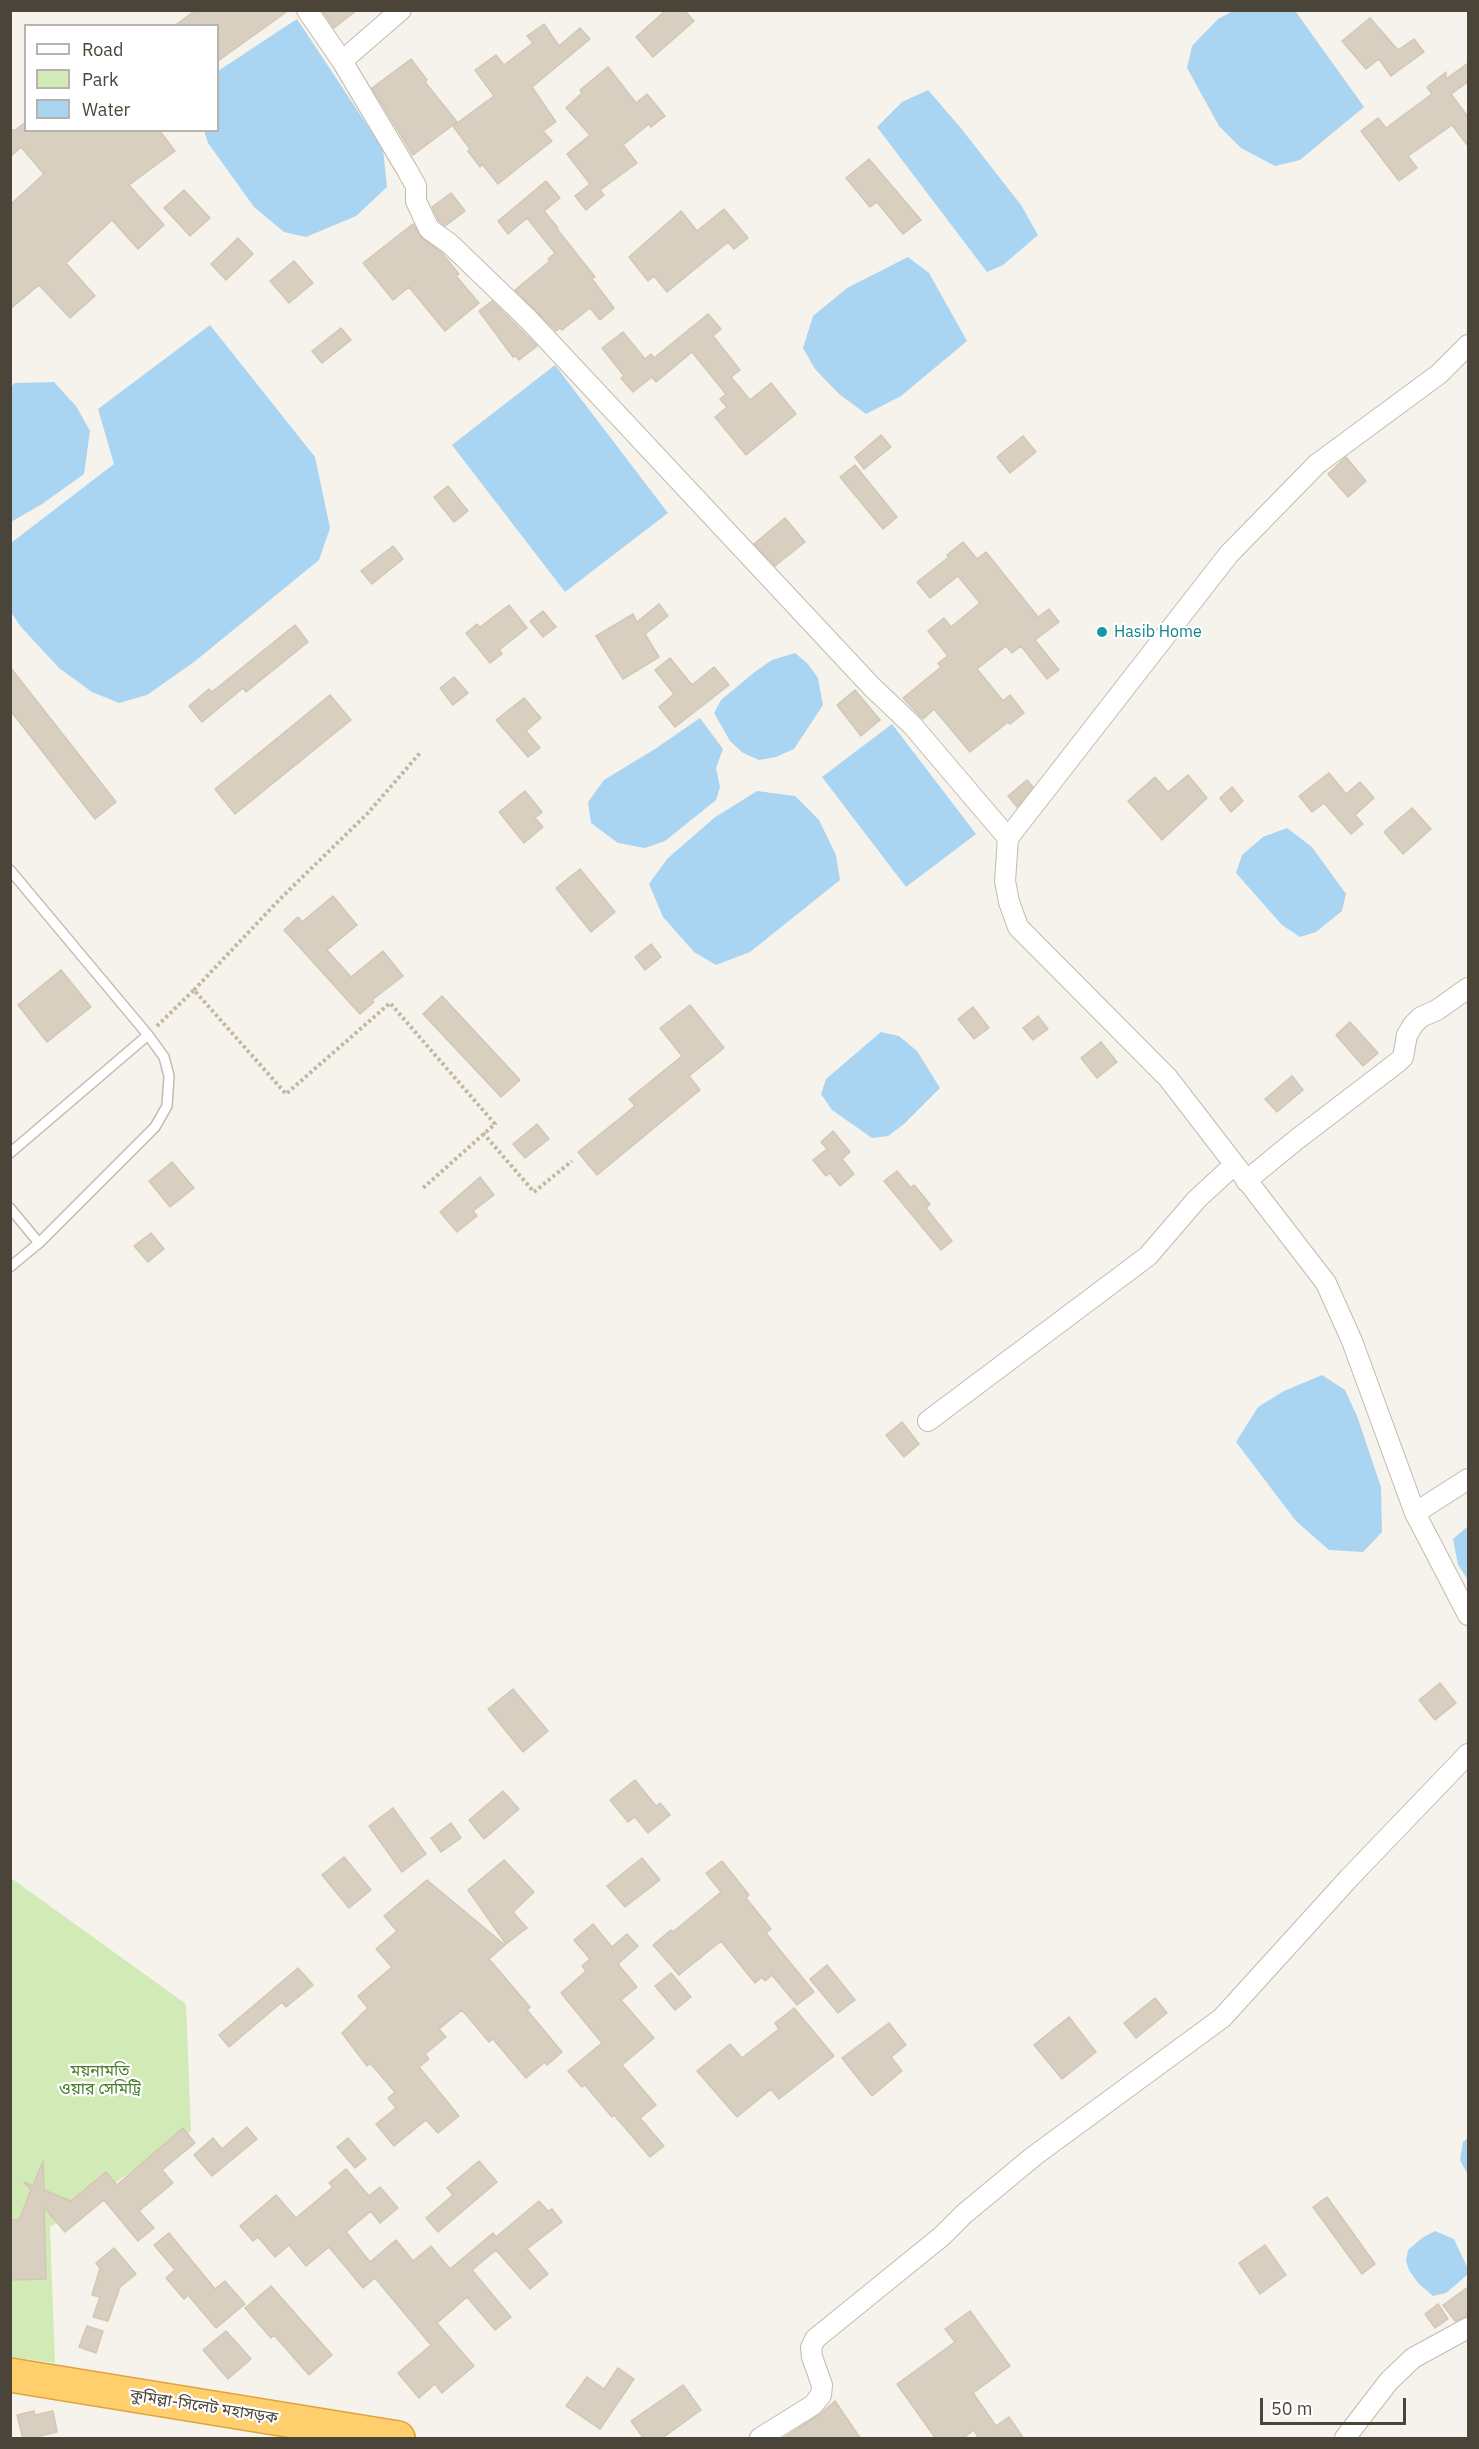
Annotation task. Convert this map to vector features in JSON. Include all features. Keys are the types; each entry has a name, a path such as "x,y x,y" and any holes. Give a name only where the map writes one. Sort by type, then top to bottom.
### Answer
{"highway":[{"name":"কুমিল্লা-সিলেট মহাসড়ক","path":"10,2375 398,2439"}],"street":[{"path":"307,10 342,61 416,186 416,201 429,229 450,244 528,319 864,679 912,725 1008,838"},
{"path":"342,61 401,10"},
{"path":"1468,345 1439,374 1317,464 1228,554 1008,838 1005,881 1009,902 1018,927 1168,1078 1326,1283 1352,1341 1415,1513 1468,1615"},
{"path":"1246,1181 1398,1062 1403,1057 1407,1035 1413,1025 1421,1017 1437,1010 1468,988"},
{"path":"928,1421 1148,1256 1165,1239 1174,1223 1189,1207 1234,1165"},
{"path":"1415,1513 1468,1479"},
{"path":"760,2439 813,2405 821,2394 822,2385 812,2357 811,2348 814,2339 942,2236 963,2214 1034,2156 1222,2018 1350,1877 1468,1754"},
{"path":"1345,2439 1389,2381 1413,2358 1468,2328"}],"lane":[{"path":"10,870 148,1035 164,1057 169,1076 167,1106 156,1127 39,1242 10,1267"},
{"path":"10,1153 148,1035"},
{"path":"10,1208 39,1242"}],"path":[{"path":"148,1035 280,899 367,814 420,753"},
{"path":"194,990 286,1094 390,1003 495,1124 423,1188"},
{"path":"483,1133 534,1192 572,1161"}],"green space":[{"name":"ময়নামতি ওয়ার সেমিট্রি","path":"11,1878 186,2004 191,2131 50,2227 55,2363 11,2357"}],"water":[{"path":"1233,11 1296,12 1364,107 1300,160 1275,166 1241,148 1219,126 1187,68 1192,46 1218,19"},
{"path":"297,19 383,149 387,187 356,216 306,237 284,232 254,207 208,143 204,132 219,132 219,70"},
{"path":"928,90 1021,205 1038,235 1003,265 987,272 877,127 902,102"},
{"path":"908,257 929,273 967,341 901,396 866,414 839,394 815,369 803,348 813,316 847,288"},
{"path":"210,325 315,457 330,528 319,560 194,662 147,695 119,703 92,692 59,668 21,627 11,612 11,543 114,464 98,409"},
{"path":"555,365 668,513 565,592 452,445"},
{"path":"54,382 76,406 90,431 84,474 42,504 11,522 11,386 15,383"},
{"path":"795,653 808,664 818,678 823,705 794,749 776,757 759,760 743,753 730,741 714,713 721,700 756,671 772,660"},
{"path":"700,718 723,749 716,768 720,787 716,800 665,841 645,848 618,843 591,823 588,802 604,780"},
{"path":"892,724 976,834 906,887 822,777"},
{"path":"757,791 795,796 819,820 836,855 840,880 750,952 716,965 694,952 663,917 649,884 667,859 714,818"},
{"path":"1287,828 1312,847 1346,894 1342,911 1316,932 1300,937 1282,925 1236,873 1242,855 1263,837"},
{"path":"881,1032 899,1036 917,1051 940,1088 904,1124 888,1136 872,1138 832,1110 821,1094 826,1079"},
{"path":"1322,1375 1345,1390 1357,1416 1381,1487 1382,1532 1363,1552 1329,1550 1296,1521 1236,1442 1258,1407 1284,1391"},
{"path":"1468,1526 1468,1580 1458,1565 1453,1539"},
{"path":"1468,2138 1468,2175 1460,2160 1463,2142"},
{"path":"1435,2231 1454,2239 1468,2269 1467,2275 1446,2293 1433,2296 1418,2283 1406,2261 1408,2250"}],"building":[{"path":"196,10 289,10 219,60 219,24 177,24"},
{"path":"322,10 357,10 334,28"},
{"path":"666,10 684,10 694,21 653,57 636,37"},
{"path":"1370,18 1398,50 1414,39 1424,52 1391,76 1379,59 1366,69 1342,41"},
{"path":"544,24 559,46 580,28 590,39 532,87 556,122 543,131 552,141 498,184 482,164 480,167 453,126 494,96 475,70 496,55 504,65 533,43 527,36"},
{"path":"411,59 427,80 425,82 457,122 413,155 372,88"},
{"path":"1468,63 1468,82 1451,94 1468,117 1468,146 1452,125 1408,156 1417,168 1399,181 1361,131 1378,118 1386,128 1432,94 1427,87 1446,72 1446,79"},
{"path":"608,67 636,103 647,94 665,116 651,127 649,124 623,145 637,163 600,190 604,195 586,210 575,196 590,184 567,154 590,135 566,108 582,93 580,90"},
{"path":"24,123 24,132 161,132 175,151 129,185 164,225 138,249 112,220 66,263 95,296 70,318 39,285 10,309 10,205 44,174 21,147 10,157 10,130 15,130"},
{"path":"869,159 921,220 903,234 877,202 870,207 846,178"},
{"path":"546,181 560,198 544,211 595,277 592,279 614,308 600,320 590,308 562,330 560,328 556,331 515,290 550,261 548,259 555,253 527,218 508,234 498,221"},
{"path":"184,190 210,218 190,236 164,208"},
{"path":"451,193 465,211 445,226 439,221 432,207"},
{"path":"724,209 748,238 734,249 728,242 667,292 654,276 648,281 629,257 681,211 697,231"},
{"path":"413,224 422,238 441,252 459,274 456,276 479,303 445,331 409,287 393,300 363,263"},
{"path":"238,238 253,254 226,280 211,264"},
{"path":"294,261 313,283 289,303 270,281"},
{"path":"492,301 537,346 519,360 516,356 513,357 479,311"},
{"path":"708,314 721,329 713,336 740,370 731,377 750,400 771,383 796,414 746,455 715,417 727,407 720,399 726,394 692,352 656,382 652,377 633,392 621,378 624,376 602,348 623,332 645,359 651,354 654,358"},
{"path":"341,328 351,340 322,363 312,351"},
{"path":"881,435 891,447 864,469 855,457"},
{"path":"1023,436 1036,452 1010,473 997,457"},
{"path":"1346,457 1366,481 1348,497 1328,474"},
{"path":"855,465 897,517 883,529 840,477"},
{"path":"448,486 468,511 454,522 434,497"},
{"path":"785,518 805,542 775,566 754,544"},
{"path":"963,542 977,559 986,552 1038,617 1049,609 1059,622 1035,640 1059,670 1047,679 1021,646 1012,653 1006,646 977,669 1003,701 1010,695 1024,713 1010,724 1008,722 970,752 934,709 923,719 903,698 941,667 938,663 948,656 928,631 944,618 951,627 980,603 958,576 930,598 917,582 949,557 947,555"},
{"path":"393,546 403,559 372,584 361,571"},
{"path":"659,604 668,616 645,634 659,657 623,679 596,636 633,614 637,622"},
{"path":"509,605 527,628 499,650 502,654 490,663 466,633 477,624 480,627"},
{"path":"543,611 556,627 543,637 530,621"},
{"path":"295,625 308,642 246,692 243,688 202,722 189,706 209,689 212,692"},
{"path":"670,658 692,685 714,667 729,685 675,727 659,707 674,694 655,670"},
{"path":"10,667 116,802 95,819 10,710"},
{"path":"454,677 468,693 453,705 440,688"},
{"path":"855,690 880,720 861,736 837,705"},
{"path":"330,695 351,720 235,814 215,789"},
{"path":"524,698 541,718 526,731 540,748 528,757 496,720"},
{"path":"1329,773 1346,794 1360,782 1374,798 1355,815 1363,824 1351,834 1324,803 1312,812 1299,796"},
{"path":"1188,775 1207,798 1162,840 1128,801 1155,777 1168,792"},
{"path":"1027,780 1033,787 1017,807 1008,796"},
{"path":"1232,787 1243,801 1231,812 1220,798"},
{"path":"525,791 542,812 535,818 543,827 524,843 499,812"},
{"path":"1412,808 1431,829 1403,854 1384,832"},
{"path":"580,869 615,912 591,932 556,888"},
{"path":"333,896 357,925 327,950 351,977 383,951 403,976 372,1000 374,1002 360,1014 284,930 298,917 302,922"},
{"path":"651,944 661,957 645,970 635,957"},
{"path":"61,970 91,1007 47,1042 18,1005"},
{"path":"442,996 520,1080 501,1097 423,1014"},
{"path":"690,1005 724,1048 689,1076 700,1090 597,1175 578,1152 635,1106 629,1099 682,1056 660,1028"},
{"path":"973,1007 989,1028 974,1039 958,1019"},
{"path":"1038,1016 1048,1029 1033,1040 1023,1028"},
{"path":"1350,1022 1378,1053 1363,1066 1336,1035"},
{"path":"1101,1042 1117,1062 1097,1078 1081,1058"},
{"path":"1292,1076 1303,1090 1277,1112 1265,1099"},
{"path":"537,1124 549,1139 525,1158 513,1144"},
{"path":"833,1131 850,1152 842,1159 854,1174 840,1186 830,1173 826,1176 813,1160 827,1149 821,1142"},
{"path":"172,1162 194,1188 170,1207 149,1181"},
{"path":"897,1171 911,1188 914,1185 930,1204 926,1208 952,1241 941,1250 884,1181"},
{"path":"480,1177 494,1195 473,1211 477,1216 457,1232 440,1212"},
{"path":"151,1233 164,1249 148,1262 134,1246"},
{"path":"902,1422 919,1444 904,1457 886,1435"},
{"path":"1440,1683 1456,1703 1435,1720 1419,1700"},
{"path":"513,1689 548,1731 523,1752 488,1709"},
{"path":"635,1780 656,1806 660,1803 670,1815 648,1833 635,1817 628,1822 610,1800"},
{"path":"503,1791 519,1809 484,1839 469,1820"},
{"path":"393,1808 426,1854 402,1872 369,1826"},
{"path":"451,1823 461,1838 441,1852 431,1838"},
{"path":"344,1857 371,1890 349,1908 322,1875"},
{"path":"642,1858 660,1880 625,1907 607,1886"},
{"path":"504,1860 534,1892 513,1912 527,1928 506,1944 468,1890"},
{"path":"722,1861 749,1895 746,1898 771,1929 766,1933 814,1992 797,2005 772,1975 765,1981 762,1977 755,1983 721,1941 679,1975 653,1945 671,1930 673,1932 721,1892 706,1873"},
{"path":"427,1880 505,1945 489,1959 530,2007 527,2010 562,2052 547,2065 545,2062 526,2078 493,2039 489,2042 462,2010 439,2029 446,2037 425,2054 429,2059 419,2067 459,2116 438,2133 426,2120 394,2146 376,2124 396,2108 388,2098 395,2092 370,2063 367,2066 342,2033 368,2008 358,1996 392,1967 376,1949 397,1931 384,1916"},
{"path":"593,1924 612,1947 627,1934 638,1946 618,1964 637,1987 621,2000 654,2038 622,2065 656,2105 640,2118 664,2146 650,2157 614,2115 612,2117 585,2085 582,2087 568,2071 602,2043 561,1993 586,1971 582,1966 590,1959 574,1940"},
{"path":"827,1965 855,2000 838,2013 810,1979"},
{"path":"298,1968 313,1985 286,2007 282,2002 229,2047 219,2035"},
{"path":"671,1973 691,1997 675,2010 655,1986"},
{"path":"1155,1998 1167,2013 1136,2038 1124,2023"},
{"path":"794,2008 834,2056 779,2099 771,2089 737,2117 697,2071 730,2044 742,2058 779,2029 775,2023"},
{"path":"1069,2017 1096,2052 1062,2079 1034,2045"},
{"path":"889,2023 906,2045 891,2057 902,2071 872,2096 842,2058"},
{"path":"247,2127 257,2139 212,2176 194,2155 213,2138 222,2149"},
{"path":"183,2128 195,2143 162,2170 173,2183 139,2211 154,2228 138,2241 104,2200 65,2232 44,2207 46,2279 10,2280 10,2220 19,2220 31,2190 24,2182 33,2186 43,2161 44,2190 71,2201 106,2172 117,2185"},
{"path":"348,2138 366,2159 355,2168 337,2147"},
{"path":"479,2161 497,2182 438,2232 426,2218 453,2195 447,2188"},
{"path":"346,2169 369,2196 380,2187 398,2208 380,2223 371,2211 346,2232 370,2262 396,2240 413,2261 431,2246 450,2269 493,2233 496,2237 539,2201 548,2211 552,2209 562,2222 527,2249 548,2274 530,2289 496,2250 472,2270 511,2317 495,2330 467,2297 437,2323 474,2366 442,2393 435,2384 419,2398 398,2373 431,2345 375,2278 363,2288 329,2247 306,2266 289,2245 275,2257 258,2237 253,2241 240,2226 276,2195 296,2218 333,2187 329,2183"},
{"path":"1327,2197 1375,2264 1362,2274 1313,2207"},
{"path":"169,2233 215,2289 225,2281 245,2304 216,2328 188,2295 184,2299 166,2278 175,2270 154,2245"},
{"path":"1265,2245 1286,2275 1260,2294 1239,2263"},
{"path":"114,2248 136,2274 120,2287 108,2321 93,2317 100,2297 92,2295 100,2268 96,2263"},
{"path":"271,2286 332,2355 309,2375 274,2335 271,2338 245,2308"},
{"path":"1468,2287 1468,2316 1455,2321 1443,2305"},
{"path":"1438,2304 1448,2319 1435,2328 1425,2314"},
{"path":"970,2311 1010,2366 973,2393 996,2426 1009,2417 1024,2439 979,2439 974,2430 962,2439 936,2439 897,2384 955,2342 945,2329"},
{"path":"87,2326 103,2331 96,2353 79,2347"},
{"path":"226,2331 251,2359 228,2379 203,2350"},
{"path":"618,2368 634,2379 600,2429 566,2406 587,2377 604,2389"},
{"path":"683,2385 701,2410 661,2439 644,2439 631,2421"},
{"path":"835,2401 861,2439 782,2439 819,2415"},
{"path":"34,2411 35,2415 53,2411 57,2432 40,2436 40,2439 23,2439 17,2415"}],"place":[{"name":"Hasib Home","path":"1102,632"}]}
